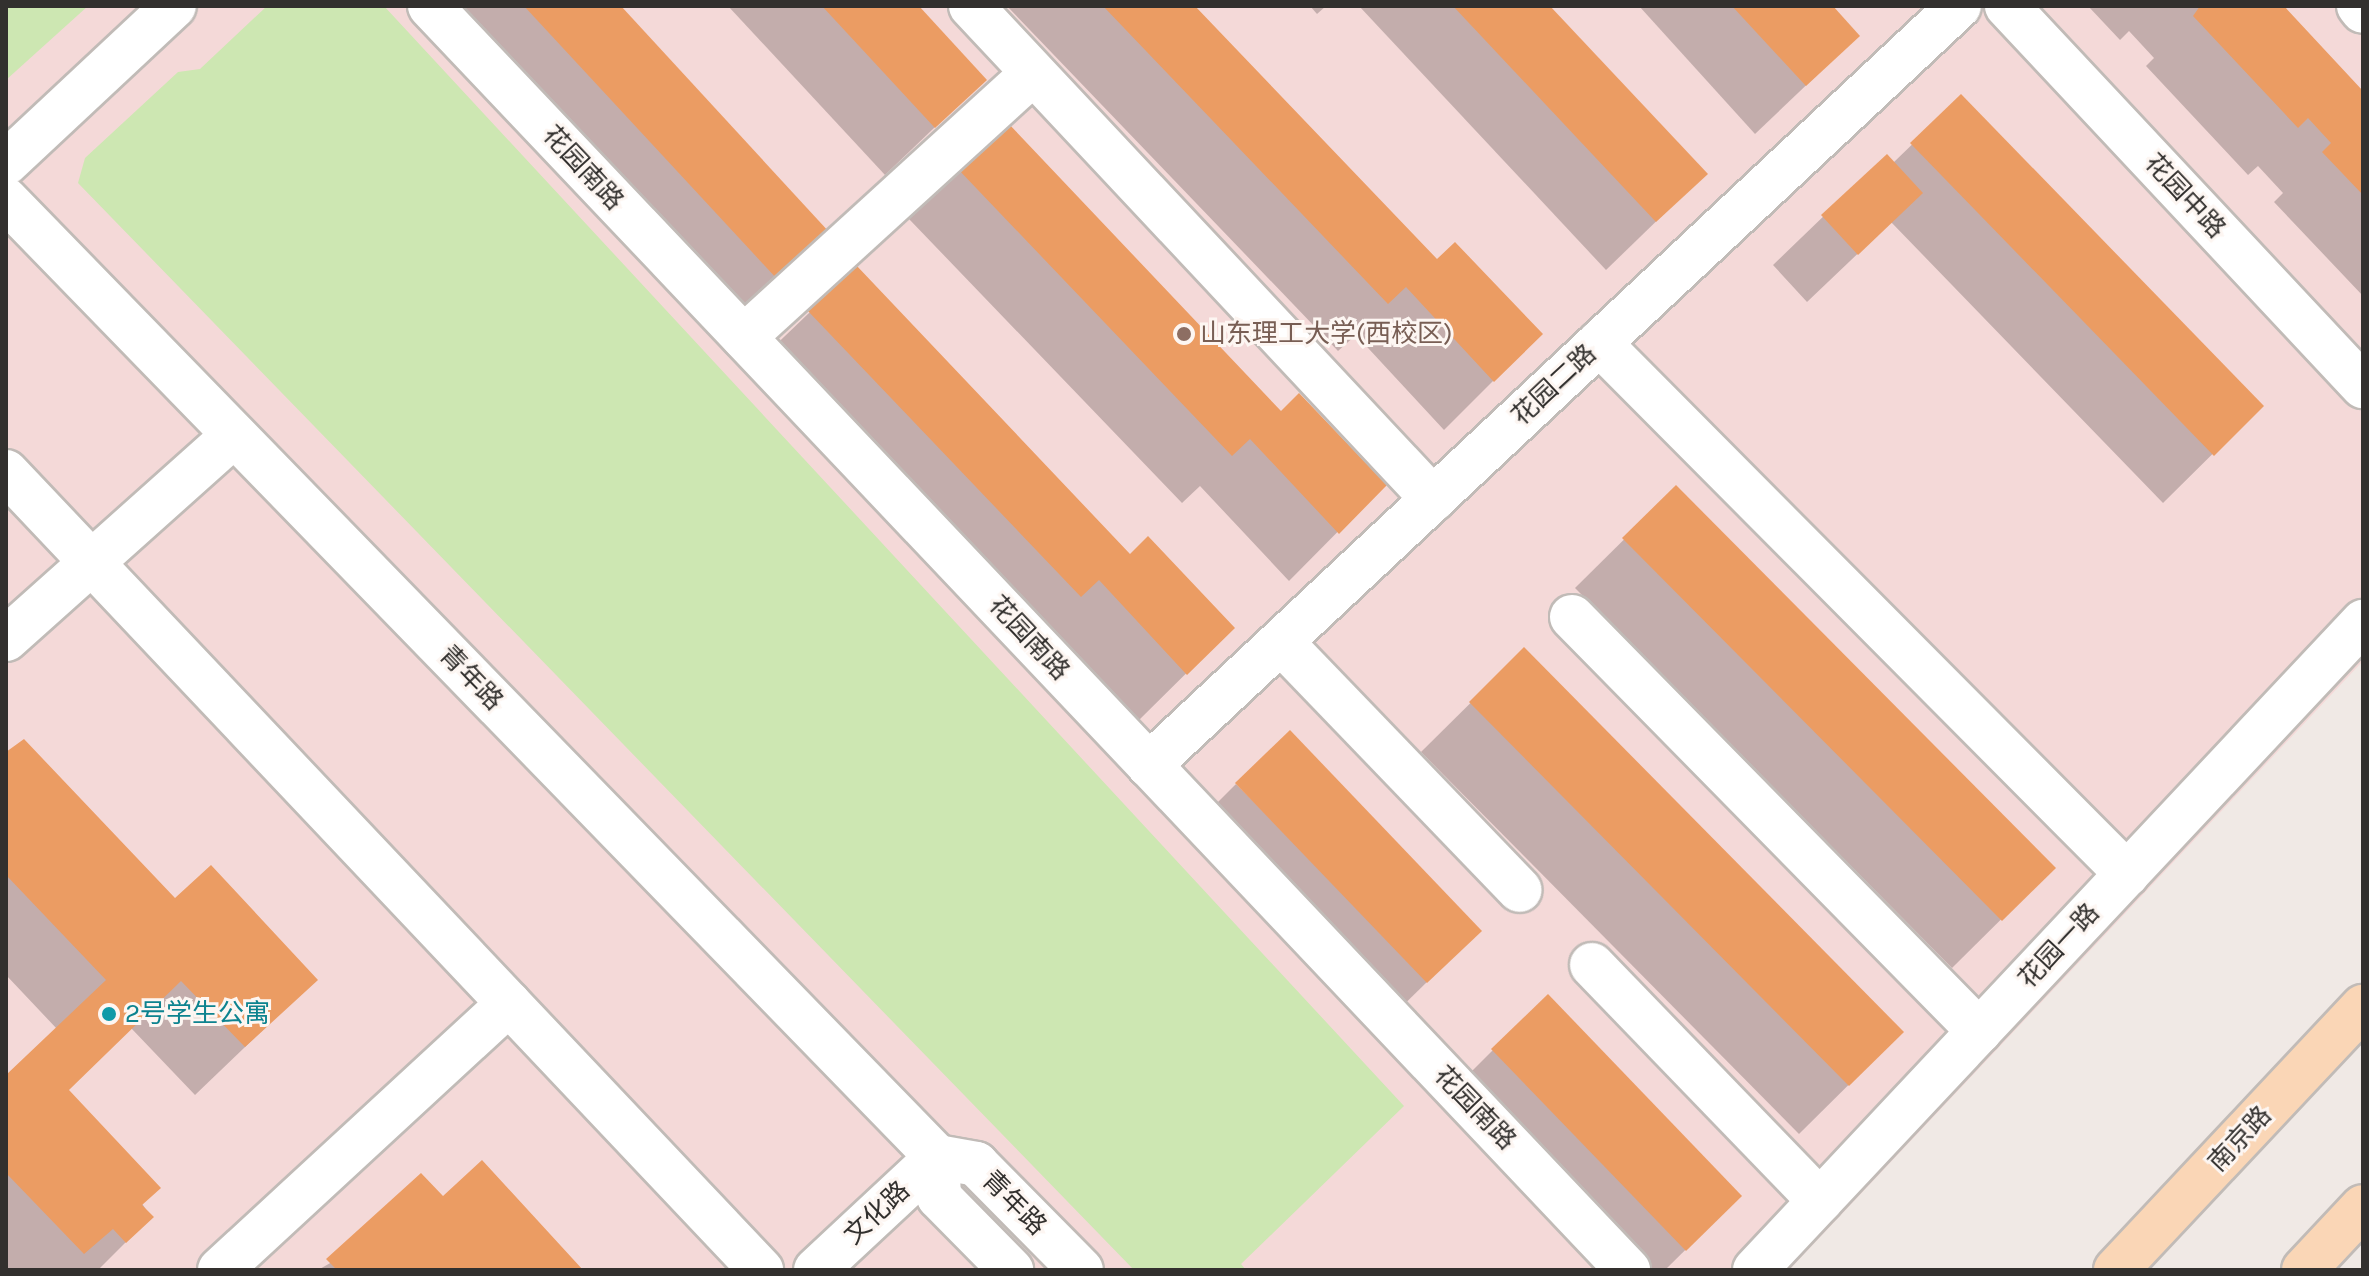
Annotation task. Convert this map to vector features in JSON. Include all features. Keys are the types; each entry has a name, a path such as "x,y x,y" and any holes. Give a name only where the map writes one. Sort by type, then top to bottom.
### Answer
{"main road":[{"name":"南京路","path":"2116,1270 2363,1007"},
{"path":"2304,1270 2363,1207"}],"street":[{"path":"6,163 174,6"},
{"name":"花园南路","path":"430,6 1628,1270"},
{"path":"971,6 1433,499"},
{"name":"花园二路","path":"1149,765 1959,6"},
{"name":"花园中路","path":"2007,6 2363,386"},
{"path":"2359,6 2363,11"},
{"path":"744,337 1032,74"},
{"name":"青年路","path":"6,200 937,1157 976,1164 1081,1270"},
{"path":"1599,343 2127,874"},
{"path":"6,639 234,435"},
{"path":"6,472 761,1270"},
{"path":"1572,617 1979,1031"},
{"name":"花园一路","path":"1755,1270 2363,622"},
{"path":"1281,642 1520,890"},
{"path":"1592,965 1820,1201"},
{"path":"220,1270 509,1003"},
{"name":"青年路","path":"937,1157 939,1197 1011,1270"},
{"name":"文化路","path":"816,1270 937,1157"}],"shaded area":[{"name":"山东理工大学(西校区)","path":"6,6 2363,6 2363,661 1789,1270 6,1270"}],"green space":[{"path":"6,6 88,6 6,80"},
{"path":"267,6 384,6 1404,1106 1241,1264 1246,1270 1134,1270 78,183 85,158 178,72 200,69"}],"building":[{"path":"524,6 621,6 830,233 778,280"},
{"path":"822,6 919,6 987,80 935,128"},
{"path":"1103,6 1195,6 1437,259 1455,242 1543,334 1494,382 1406,287 1388,304"},
{"path":"1453,6 1550,6 1708,174 1656,222"},
{"path":"1732,6 1833,6 1860,36 1806,86"},
{"path":"2200,6 2284,6 2363,91 2363,195 2322,152 2331,143 2308,118 2298,128 2193,16"},
{"path":"1961,94 2264,406 2214,456 1910,143"},
{"path":"1007,122 1281,411 1299,393 1387,485 1339,534 1250,439 1232,456 957,168"},
{"path":"1887,154 1923,193 1858,255 1821,215"},
{"path":"856,265 1130,554 1148,536 1235,628 1187,675 1099,580 1081,597 807,310"},
{"path":"1676,485 2056,868 2002,921 1622,538"},
{"path":"1524,647 1904,1032 1849,1086 1469,702"},
{"path":"1290,730 1482,931 1427,983 1235,783"},
{"name":"2号学生公寓","path":"24,739 175,898 211,865 318,980 245,1047 181,981 69,1090 161,1188 142,1205 154,1217 126,1243 113,1229 84,1254 6,1173 6,1075 106,980 6,875 6,752"},
{"path":"1548,994 1742,1196 1686,1251 1491,1049"},
{"path":"482,1160 583,1270 337,1270 326,1259 421,1173 443,1196"}],"place":[{"name":"山东理工大学(西校区)","path":"1184,334"},
{"name":"2号学生公寓","path":"109,1014"}]}
